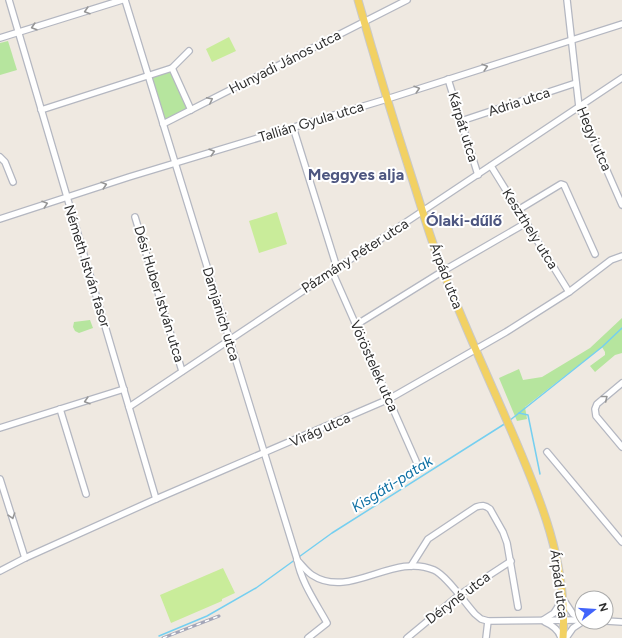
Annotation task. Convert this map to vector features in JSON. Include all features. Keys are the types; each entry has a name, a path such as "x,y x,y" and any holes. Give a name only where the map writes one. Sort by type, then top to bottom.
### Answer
{"main road":[{"name":"Árpád utca","path":"358,0 387,98 443,271 500,403 533,483 549,527 559,569 563,599 564,621 562,638"}],"street":[{"name":"Németh István fasor","path":"9,0 156,499"},
{"path":"0,38 124,0"},
{"name":"Damjanich utca","path":"124,0 301,575 327,623 308,638"},
{"name":"Hunyadi János utca","path":"163,124 407,0"},
{"name":"Hegyi utca","path":"567,0 579,107 622,205"},
{"name":"Tallián Gyula utca","path":"0,219 622,24"},
{"path":"41,110 172,68 189,51"},
{"path":"172,68 191,110"},
{"name":"Pázmány Péter utca","path":"129,406 423,212 622,78"},
{"name":"Kárpát utca","path":"448,79 478,175"},
{"name":"Adria utca","path":"461,121 576,83"},
{"name":"Vöröstelek utca","path":"293,128 334,270 356,325 416,461"},
{"path":"0,156 5,162 13,182"},
{"name":"Keszthely utca","path":"491,166 569,292"},
{"path":"518,210 561,184 564,185 596,254"},
{"name":"Dési Huber István utca","path":"135,217 182,371"},
{"path":"356,325 526,222"},
{"name":"Virág utca","path":"0,571 25,558 156,499 264,454 389,399 476,350 569,292 611,260 622,256"},
{"path":"622,383 597,404 595,409 596,416 622,447"},
{"path":"0,428 124,389"},
{"path":"60,409 86,494"},
{"path":"547,452 620,535 622,542"},
{"path":"0,479 25,558"},
{"path":"411,566 428,539 476,507 482,505 487,506 503,532 507,543 518,607"},
{"path":"296,558 312,575 327,582 344,582 395,568 411,566 434,570 443,576 475,614 481,619 488,621 574,621"},
{"name":"Déryné utca","path":"407,638 459,595 511,561"},
{"path":"304,582 312,575"},
{"path":"541,621 554,613 563,599 574,615"},
{"path":"486,638 488,621"},
{"path":"541,621 550,624 562,638"},
{"path":"566,638 574,627"}],"green space":[{"path":"229,37 236,51 212,62 206,49"},
{"path":"8,41 17,70 0,75 0,43"},
{"path":"170,71 188,109 165,120 152,77"},
{"path":"277,212 287,244 259,253 249,221"},
{"path":"622,318 622,353 615,355 595,372 590,366 605,355 602,347 525,407 527,419 517,421 499,378 519,369 523,380 542,377 590,348"},
{"path":"90,320 93,328 79,333 75,331 73,327 74,322"},
{"path":"223,568 235,593 222,599 222,601 171,623 160,595"}],"waterway":[{"name":"Kisgáti-patak","path":"509,421 602,347 622,328"},
{"path":"519,413 528,415 540,474"},
{"name":"Kisgáti-patak","path":"159,636 207,616 256,588 332,533 506,423"}],"railway":[{"path":"163,638 219,616"}],"district":[{"name":"Meggyes alja","path":"356,174"},
{"name":"Ólaki-dűlő","path":"464,220"}]}
